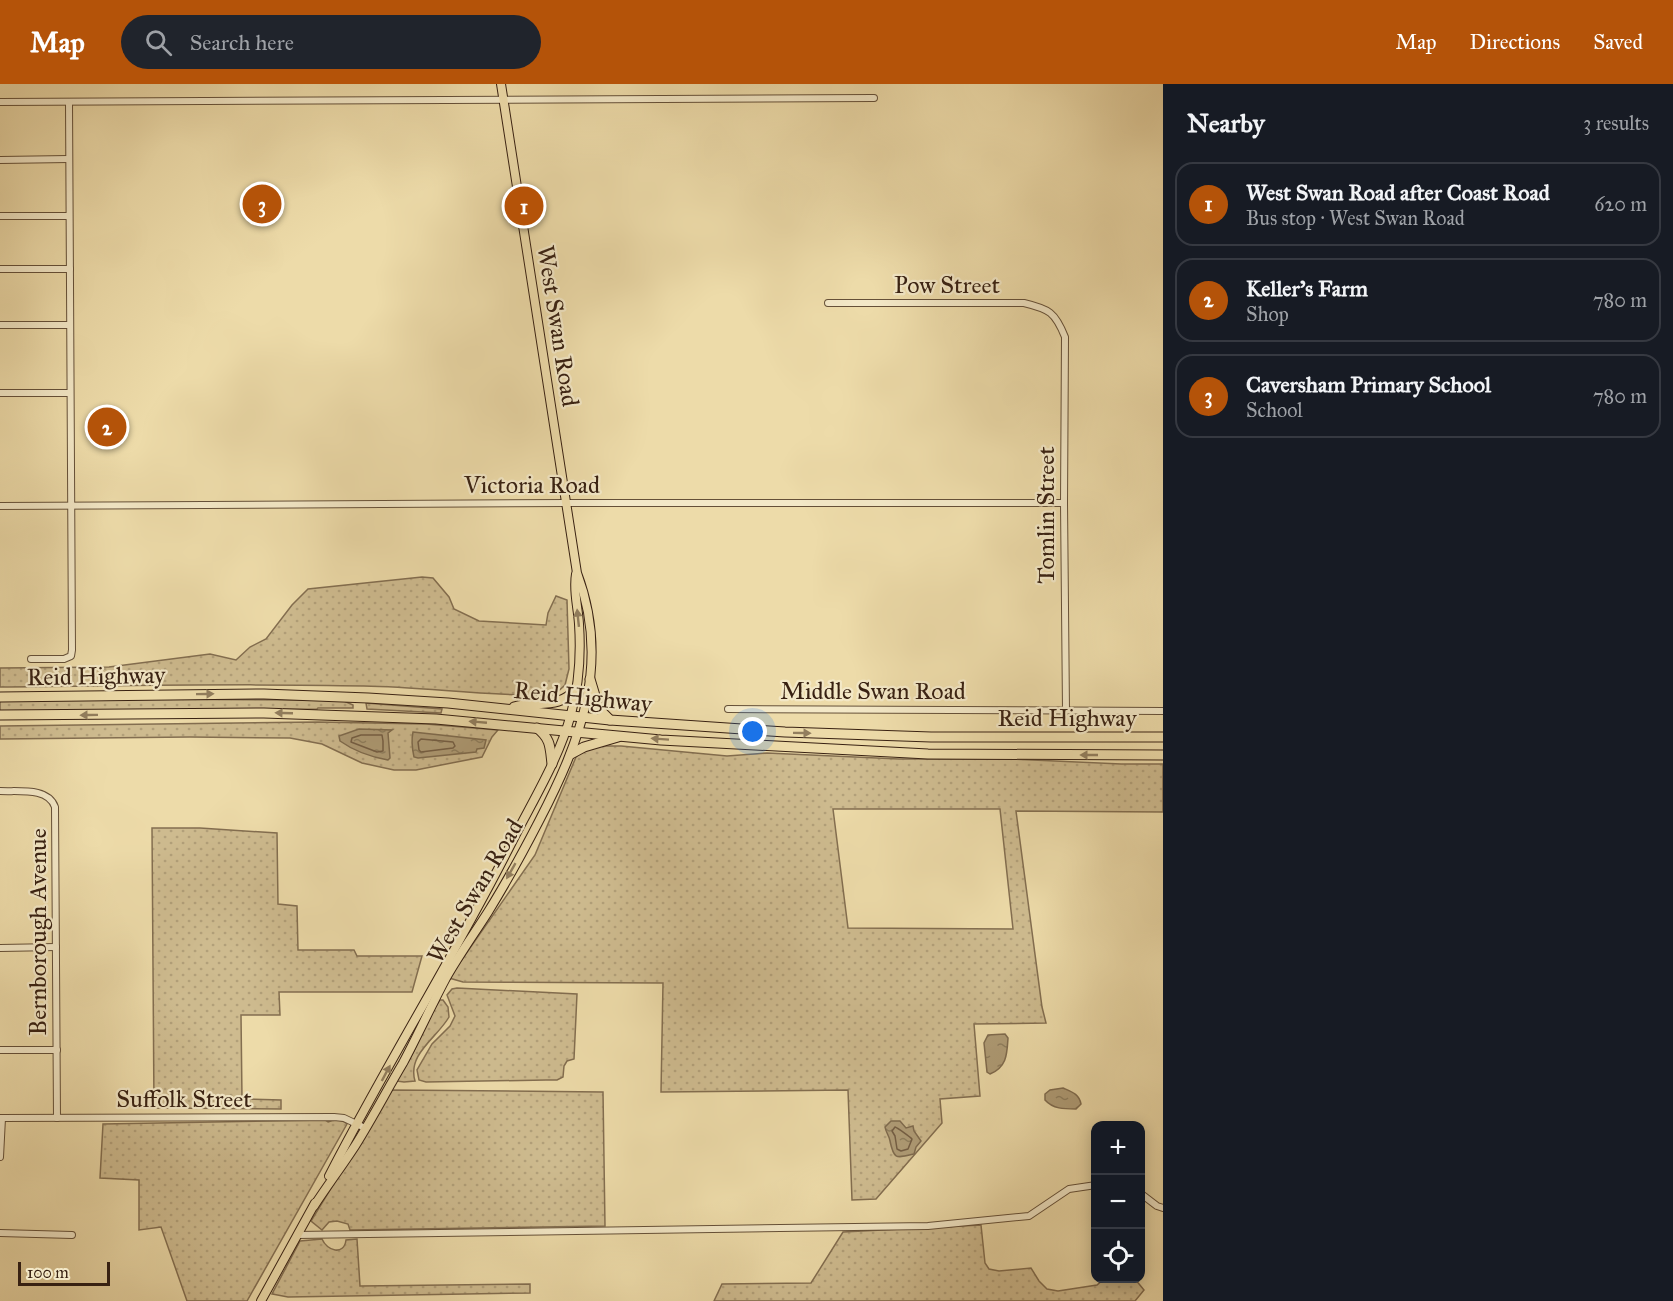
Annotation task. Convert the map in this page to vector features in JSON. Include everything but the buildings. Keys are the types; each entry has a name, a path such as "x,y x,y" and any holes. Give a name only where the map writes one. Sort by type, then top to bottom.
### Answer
{"highway":[{"path":"590,679 599,709 610,720"},
{"path":"509,709 524,704 559,702 571,696 576,689"},
{"name":"Reid Highway","path":"0,697 264,694 368,698 509,709 610,720 785,732 931,737 1163,737"},
{"name":"Reid Highway","path":"0,716 264,712 436,719 620,737 928,754 1163,755"},
{"path":"537,728 549,741 552,765"},
{"path":"572,754 584,747 620,737"}],"main road":[{"name":"West Swan Road","path":"314,1206 356,1144 402,1064 447,976 534,831 572,754 583,717 590,679 592,652 589,621 577,573 501,84"},
{"name":"West Swan Road","path":"261,1301 495,877 552,765 571,716 576,689 580,651 574,584 577,573"}],"street":[{"path":"0,102 874,99"},
{"path":"30,659 64,659 70,656 72,650 69,102"},
{"path":"0,160 69,159"},
{"path":"0,216 69,216"},
{"path":"0,269 70,269"},
{"name":"Pow Street","path":"828,303 1024,303 1044,308 1059,321"},
{"name":"Tomlin Street","path":"1059,321 1065,337 1066,710"},
{"path":"0,325 70,325"},
{"path":"0,393 70,393"},
{"name":"Victoria Road","path":"0,506 1064,503"},
{"name":"Middle Swan Road","path":"728,709 1163,711"},
{"name":"Bernborough Avenue","path":"0,791 44,793 55,807 57,1118"},
{"path":"0,948 56,947"},
{"path":"0,1050 57,1050"},
{"name":"Suffolk Street","path":"1,1118 325,1117 344,1118 365,1128"},
{"path":"0,1157 1,1118"},
{"path":"297,1235 928,1226 1029,1216 1069,1189 1091,1186"},
{"path":"1145,1197 1163,1208"},
{"path":"0,1233 72,1235"}],"shaded area":[{"path":"422,577 433,578 449,597 454,609 479,621 546,625 548,613 556,596 567,600 569,669 565,685 554,695 319,685 0,687 0,668 109,667 210,654 236,660 250,647 266,639 292,605 308,589"},
{"path":"0,700 344,701 353,705 353,708 0,712"},
{"path":"366,703 442,709 441,713 367,709"},
{"path":"318,722 426,724 498,730 482,757 416,770 394,770 362,763 322,744 290,738 0,739 0,726"},
{"path":"601,746 621,746 727,756 767,753 899,759 1013,759 1163,764 1163,812 1016,811 1046,1023 974,1024 980,1096 940,1099 942,1123 876,1199 852,1200 848,1090 661,1092 663,983 463,982 449,978 535,855 576,757 581,752","holes":["833,809 1000,809 1013,929 848,928"]},
{"path":"152,828 200,828 277,833 278,904 297,906 298,950 354,950 357,956 422,956 412,992 279,992 280,1015 241,1015 242,1099 281,1100 281,1109 154,1108"},
{"path":"452,989 577,994 574,1059 567,1061 563,1077 557,1080 426,1082 419,1080 417,1070 432,1044 450,1026 455,1016 447,995"},
{"path":"440,1000 443,1000 448,1007 449,1017 419,1054 415,1063 415,1081 396,1081 414,1051 427,1020"},
{"path":"391,1090 603,1092 605,1226 350,1230 348,1224 337,1221 329,1222 322,1230 311,1221"},
{"path":"325,1120 328,1122 340,1120 347,1124 247,1301 187,1301 161,1227 139,1230 139,1180 100,1178 103,1124"},
{"path":"981,1225 985,1263 989,1269 999,1271 1031,1268 1047,1289 1058,1291 1099,1283 1138,1283 1144,1290 1135,1301 714,1301 722,1284 811,1283 843,1232"},
{"path":"322,1239 331,1249 339,1250 345,1245 346,1240 357,1239 360,1286 530,1284 530,1293 288,1297 272,1294 300,1241"}],"water":[{"path":"359,729 392,730 388,733 390,758 388,760 363,753 340,741 339,736"},
{"path":"413,732 486,740 484,748 477,749 476,752 418,758 413,754"},
{"path":"1005,1034 1008,1038 1005,1059 1000,1068 990,1074 987,1072 984,1043 988,1035"},
{"path":"1063,1088 1079,1098 1081,1104 1076,1109 1055,1107 1045,1100 1045,1094 1050,1090"},
{"path":"891,1121 900,1121 906,1128 913,1126 921,1141 914,1154 900,1157 895,1155 885,1127"}],"place":[{"name":"Caversham Primary School","path":"262,204"},
{"name":"West Swan Road after Coast Road","path":"524,206"},
{"name":"Keller’s Farm","path":"107,427"}]}
